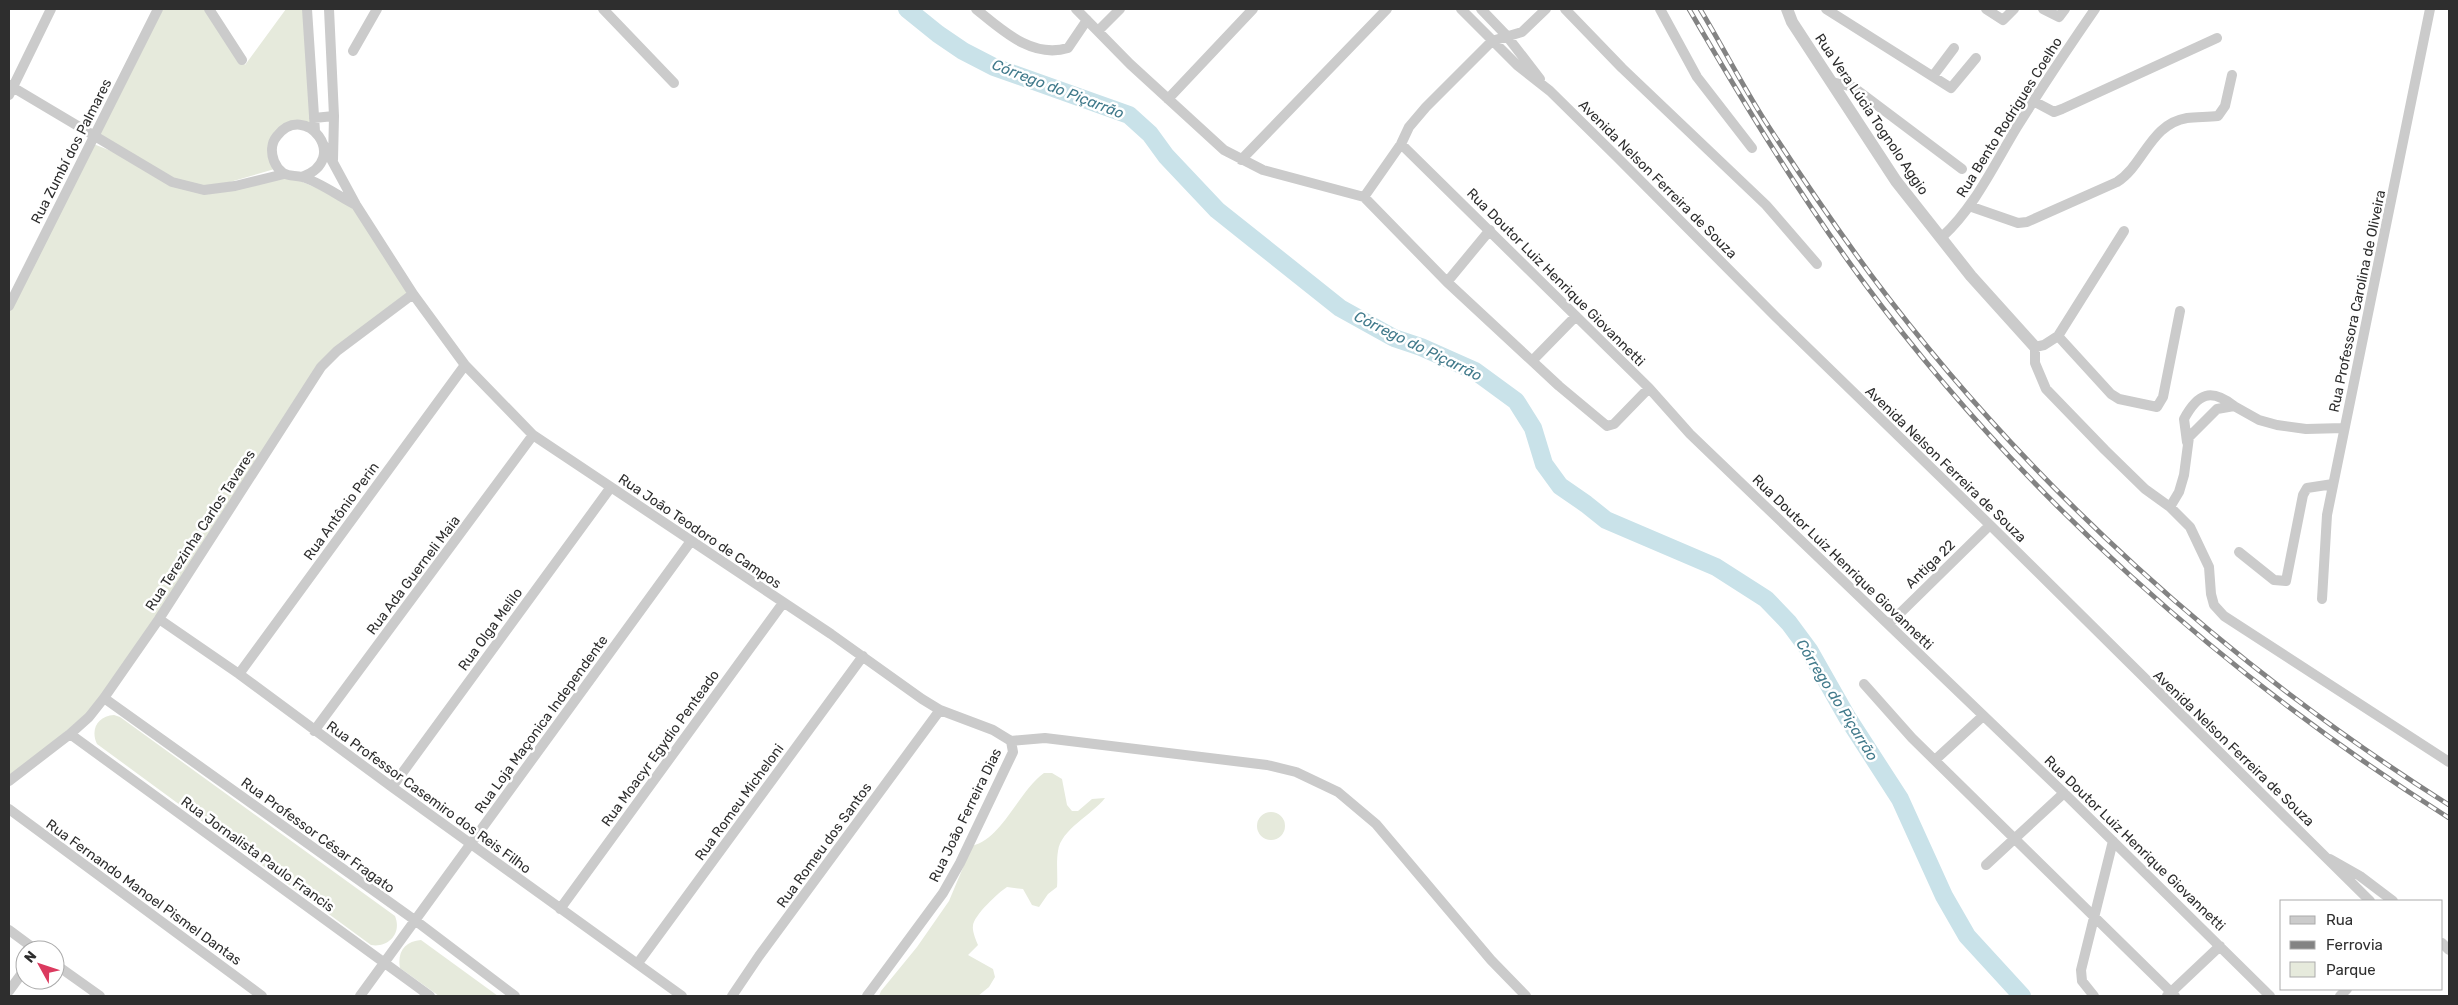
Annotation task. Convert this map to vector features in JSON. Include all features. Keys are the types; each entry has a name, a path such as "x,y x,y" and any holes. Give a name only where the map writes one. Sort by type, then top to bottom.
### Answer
{"street":[{"path":"51,9 10,89 172,182 204,190 235,186 284,174 302,177 356,206"},
{"name":"Rua Zumbí dos Palmares","path":"9,306 93,135 158,9"},
{"path":"209,9 242,60"},
{"path":"307,9 315,131"},
{"path":"329,9 334,116 333,161"},
{"path":"353,51 378,9"},
{"path":"603,9 674,83"},
{"path":"976,9 1007,34 1029,46 1047,52 1068,48 1087,20"},
{"path":"1076,9 1168,99 1224,150 1241,160 1292,179 1364,196 1447,282 1532,361 1607,426 1614,424 1649,388"},
{"path":"1098,31 1120,9"},
{"path":"1168,99 1253,9"},
{"path":"1241,160 1387,9"},
{"name":"Avenida Nelson Ferreira de Souza","path":"1461,9 1516,65 1550,91"},
{"name":"Avenida Nelson Ferreira de Souza","path":"1481,9 1506,35 1550,91 1776,317 1990,525 2369,900"},
{"path":"1364,196 1401,144 1416,118 1492,41 1506,35 1522,32 1546,9"},
{"path":"1565,9 1622,68 1766,205 1817,264"},
{"path":"1660,9 1697,77 1752,148"},
{"name":"Rua Vera Lúcia Tognolo Aggio","path":"1787,9 1792,22 1896,181 1971,276 2035,347"},
{"path":"1826,9 1951,88 1976,58"},
{"path":"1986,9 2003,20 2014,9"},
{"path":"2043,9 2059,17 2065,9"},
{"name":"Rua Bento Rodrigues Coelho","path":"1942,237 1957,223 1969,206 2033,101 2095,9"},
{"name":"Rua Professora Carolina de Oliveira","path":"2322,599 2327,515 2430,9"},
{"path":"2033,101 2054,112 2217,38"},
{"path":"1933,76 1954,48"},
{"path":"1969,206 2018,223 2027,222 2116,182 2129,174 2159,131 2185,118 2218,116 2225,106 2232,75"},
{"path":"1832,82 1853,87 1962,169"},
{"path":"314,118 334,116"},
{"path":"284,174 278,168 272,152 277,136 291,126 308,127 315,131 324,144 322,161 318,168 302,177"},
{"name":"Rua João Teodoro de Campos","path":"324,144 356,206 413,294 465,365 533,435 863,656 940,710 993,730 1011,741"},
{"name":"Rua Doutor Luiz Henrique Giovannetti","path":"1401,144 1649,388 1690,434 2064,793 2269,996"},
{"path":"1447,282 1490,230"},
{"path":"2124,231 2058,336 2044,345 2035,347 2035,363 2046,389 2145,489 2170,507 2190,527 2209,567 2211,594 2214,605 2224,616 2449,762"},
{"name":"Rua Terezinha Carlos Tavares","path":"9,781 70,734 89,717 104,698 159,619 321,367 337,351 413,294"},
{"path":"2058,336 2111,394 2119,399 2157,407 2163,397 2180,311"},
{"path":"1532,361 1576,316"},
{"name":"Rua Antônio Perin","path":"240,674 465,365"},
{"path":"2170,507 2179,492 2184,475 2187,443 2184,418 2198,400 2210,394 2218,395 2259,420 2277,425 2306,429 2344,428"},
{"path":"2187,443 2192,432 2210,414 2223,407 2234,406"},
{"name":"Rua Ada Guerneli Maia","path":"314,731 533,435"},
{"path":"2239,552 2274,580 2286,581 2303,495 2307,488 2333,484"},
{"name":"Rua Olga Melilo","path":"392,788 611,487"},
{"name":"Antiga 22","path":"1889,624 1990,525"},
{"name":"Rua Loja Maçonica Independente","path":"360,996 691,541"},
{"name":"Rua Moacyr Egydio Penteado","path":"560,909 783,603"},
{"name":"Rua Professor Casemiro dos Reis Filho","path":"159,619 240,674 392,788 682,996"},
{"name":"Rua Romeu Micheloni","path":"638,963 863,656"},
{"path":"1864,684 1935,760 2094,916 2171,995 2220,946"},
{"name":"Rua Professor César Fragato","path":"104,698 416,921 515,996"},
{"name":"Rua Romeu dos Santos","path":"732,996 759,956 940,710"},
{"path":"1935,760 1983,716"},
{"name":"Rua Jornalista Paulo Francis","path":"70,734 430,996"},
{"path":"1011,741 1044,738 1184,753 1267,765 1296,772 1338,792 1376,824 1422,880 1526,996"},
{"name":"Rua João Ferreira Dias","path":"867,996 943,893 960,863 1013,752 1011,741"},
{"path":"1986,866 2016,840 2064,793"},
{"name":"Rua Fernando Manoel Pismel Dantas","path":"9,809 262,996"},
{"path":"2094,996 2086,988 2080,976 2113,841"},
{"name":"Avenida Nelson Ferreira de Souza","path":"2324,855 2360,876 2392,900"},
{"path":"9,930 22,940"},
{"path":"65,971 100,996"}],"green space":[{"path":"158,9 209,9 245,65 286,9 307,9 314,130 300,125 275,139 278,168 209,188 284,174 356,205 413,294 337,351 177,595 161,625 156,626 104,698 9,781 9,311 91,143 129,158 93,135"},
{"path":"114,715 120,717 395,916 397,928 392,938 383,944 371,945 97,744 94,733 97,724 104,718"},
{"path":"1044,773 1052,773 1062,779 1067,805 1072,811 1078,811 1092,799 1105,798 1071,829 1060,843 1057,856 1057,887 1048,894 1039,907 1032,905 1023,889 1007,887 977,916 973,928 978,945 968,955 993,969 995,977 989,987 978,996 879,996 917,947 949,901 972,846 993,834 1026,791"},
{"path":"1271,812 1281,816 1285,826 1281,836 1271,840 1261,836 1257,826 1261,816"},
{"path":"421,940 498,996 439,996 400,968 399,962 403,948 415,941"}],"waterway":[{"name":"Córrego do Piçarrão","path":"907,9 963,51 994,67 1129,115 1150,134 1166,156 1217,210 1340,308 1394,338 1421,347 1475,371 1516,401 1533,428 1544,464 1560,486 1606,520 1716,567 1766,599 1789,623 1809,650 1847,717 1900,799 1944,896 1967,936 2022,996"}],"railway":[{"path":"1689,9 1772,147 1838,247 1923,359 1989,434 2058,507 2131,576 2206,642 2285,704 2366,763 2449,818"},
{"path":"1700,9 1758,110 1844,238 1932,352 1996,426 2064,498 2136,566 2211,631 2288,693 2367,751 2449,805"}]}
